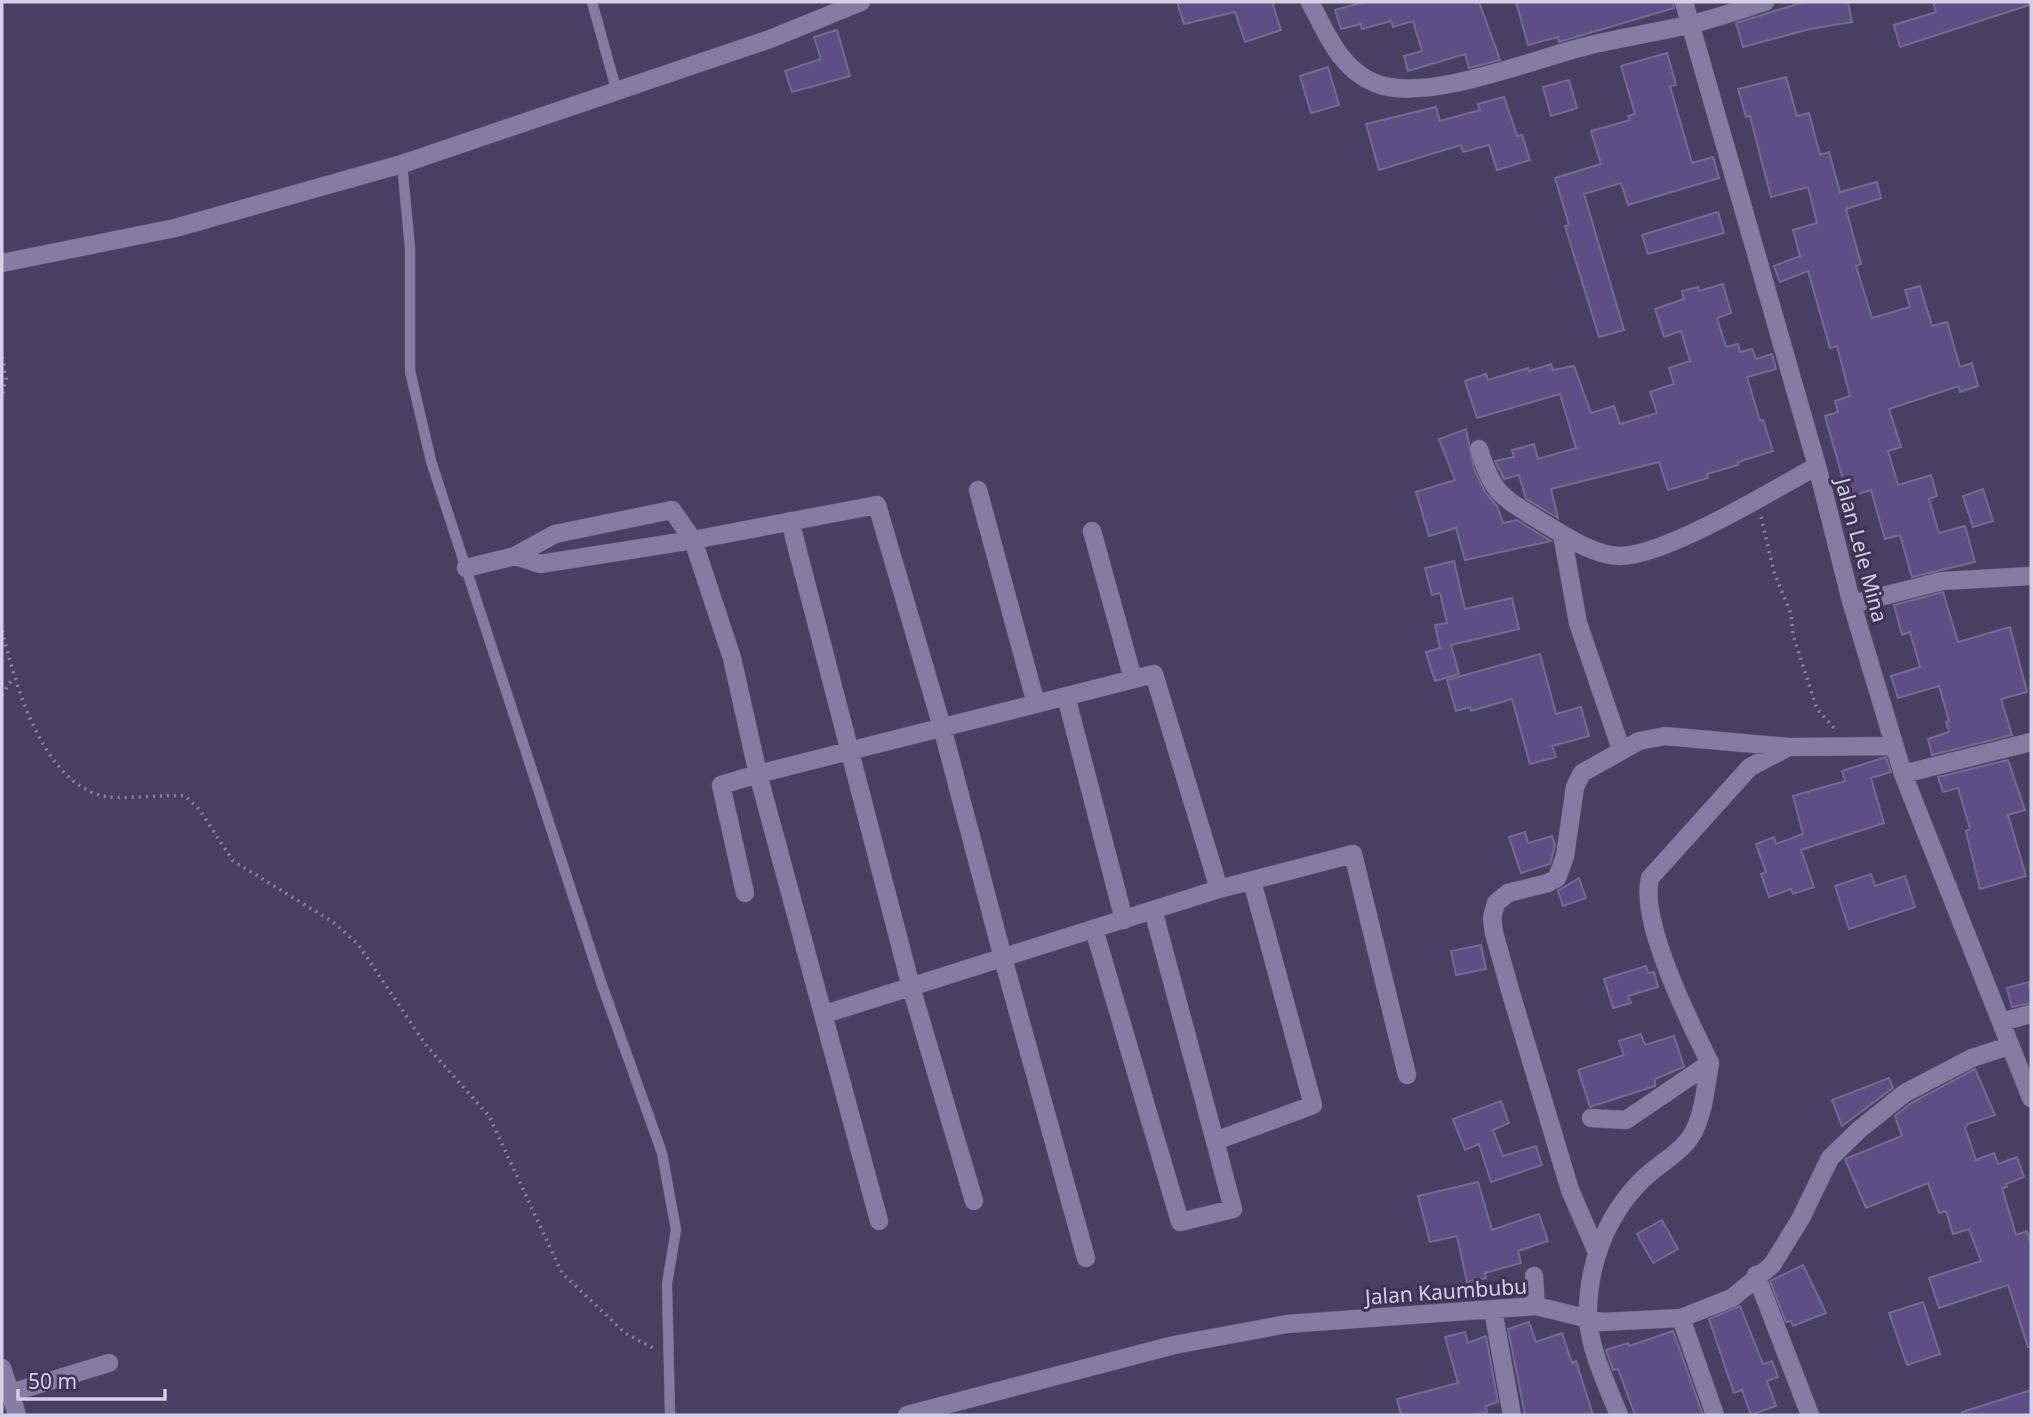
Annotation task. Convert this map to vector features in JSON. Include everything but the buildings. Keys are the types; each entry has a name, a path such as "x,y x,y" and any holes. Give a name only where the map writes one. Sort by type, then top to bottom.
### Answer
{"street":[{"path":"2,263 175,228 402,164 770,40 862,2"},
{"path":"1310,2 1337,52 1356,74 1378,85 1412,90 1456,82 1585,46 1691,24 1765,2"},
{"name":"Jalan Lele Mina","path":"1684,2 1894,746 2031,1098"},
{"path":"1479,449 1488,479 1499,493 1562,534 1598,551 1621,556 1668,543 1756,500 1817,466"},
{"path":"978,490 1038,703"},
{"path":"515,556 540,564 693,540 877,505 943,727 1003,958 1086,1258"},
{"path":"466,568 515,556 555,534 672,510 693,540 732,658 758,774 879,1221"},
{"path":"790,522 852,751 911,987 974,1201"},
{"path":"1092,531 1133,680"},
{"path":"1562,534 1578,623 1620,750"},
{"path":"1852,604 1942,581 2031,576"},
{"path":"745,893 721,785 1154,674 1219,889"},
{"path":"1066,696 1124,920"},
{"path":"1596,1250 1570,1190 1510,990 1492,918 1496,903 1508,892 1548,883 1561,873 1575,787 1581,773 1620,750 1652,736 1789,747 1894,746"},
{"path":"1903,774 2031,742"},
{"path":"1619,1415 1596,1356 1588,1319 1596,1250 1619,1207 1633,1190 1693,1133 1710,1063 1680,1003 1650,909 1647,890 1650,878 1751,767 1789,747"},
{"path":"825,1014 1219,889 1353,854 1407,1074"},
{"path":"1215,1141 1313,1105 1252,881"},
{"path":"1094,929 1180,1222 1233,1209 1153,910"},
{"path":"2001,1022 2031,1014"},
{"name":"Jalan Kaumbubu","path":"907,1415 1174,1345 1287,1324 1536,1306 1602,1322 1681,1318 1732,1298 1756,1275 1772,1265 1801,1218 1830,1158 1860,1129 1905,1093 1972,1058 2009,1046"},
{"path":"1591,1118 1626,1120 1710,1063"},
{"path":"1756,1275 1810,1415"},
{"path":"1534,1276 1536,1306"},
{"path":"1493,1310 1505,1413"},
{"path":"1681,1318 1715,1415"},
{"path":"10,1393 109,1363"},
{"path":"2,1368 17,1415"}],"lane":[{"path":"592,2 617,92"},
{"path":"402,164 410,248 410,371 432,461 602,985 662,1153 676,1230 667,1284 670,1415"}],"path":[{"path":"2,357 6,378 2,397"},
{"path":"1756,500 1817,709 1849,746"},
{"path":"2,631 13,678 49,756 72,782 101,796 185,796 199,809 233,861 333,922 358,944 425,1044 489,1116 562,1273 625,1333 667,1355"},
{"path":"2,695 13,678"}]}
